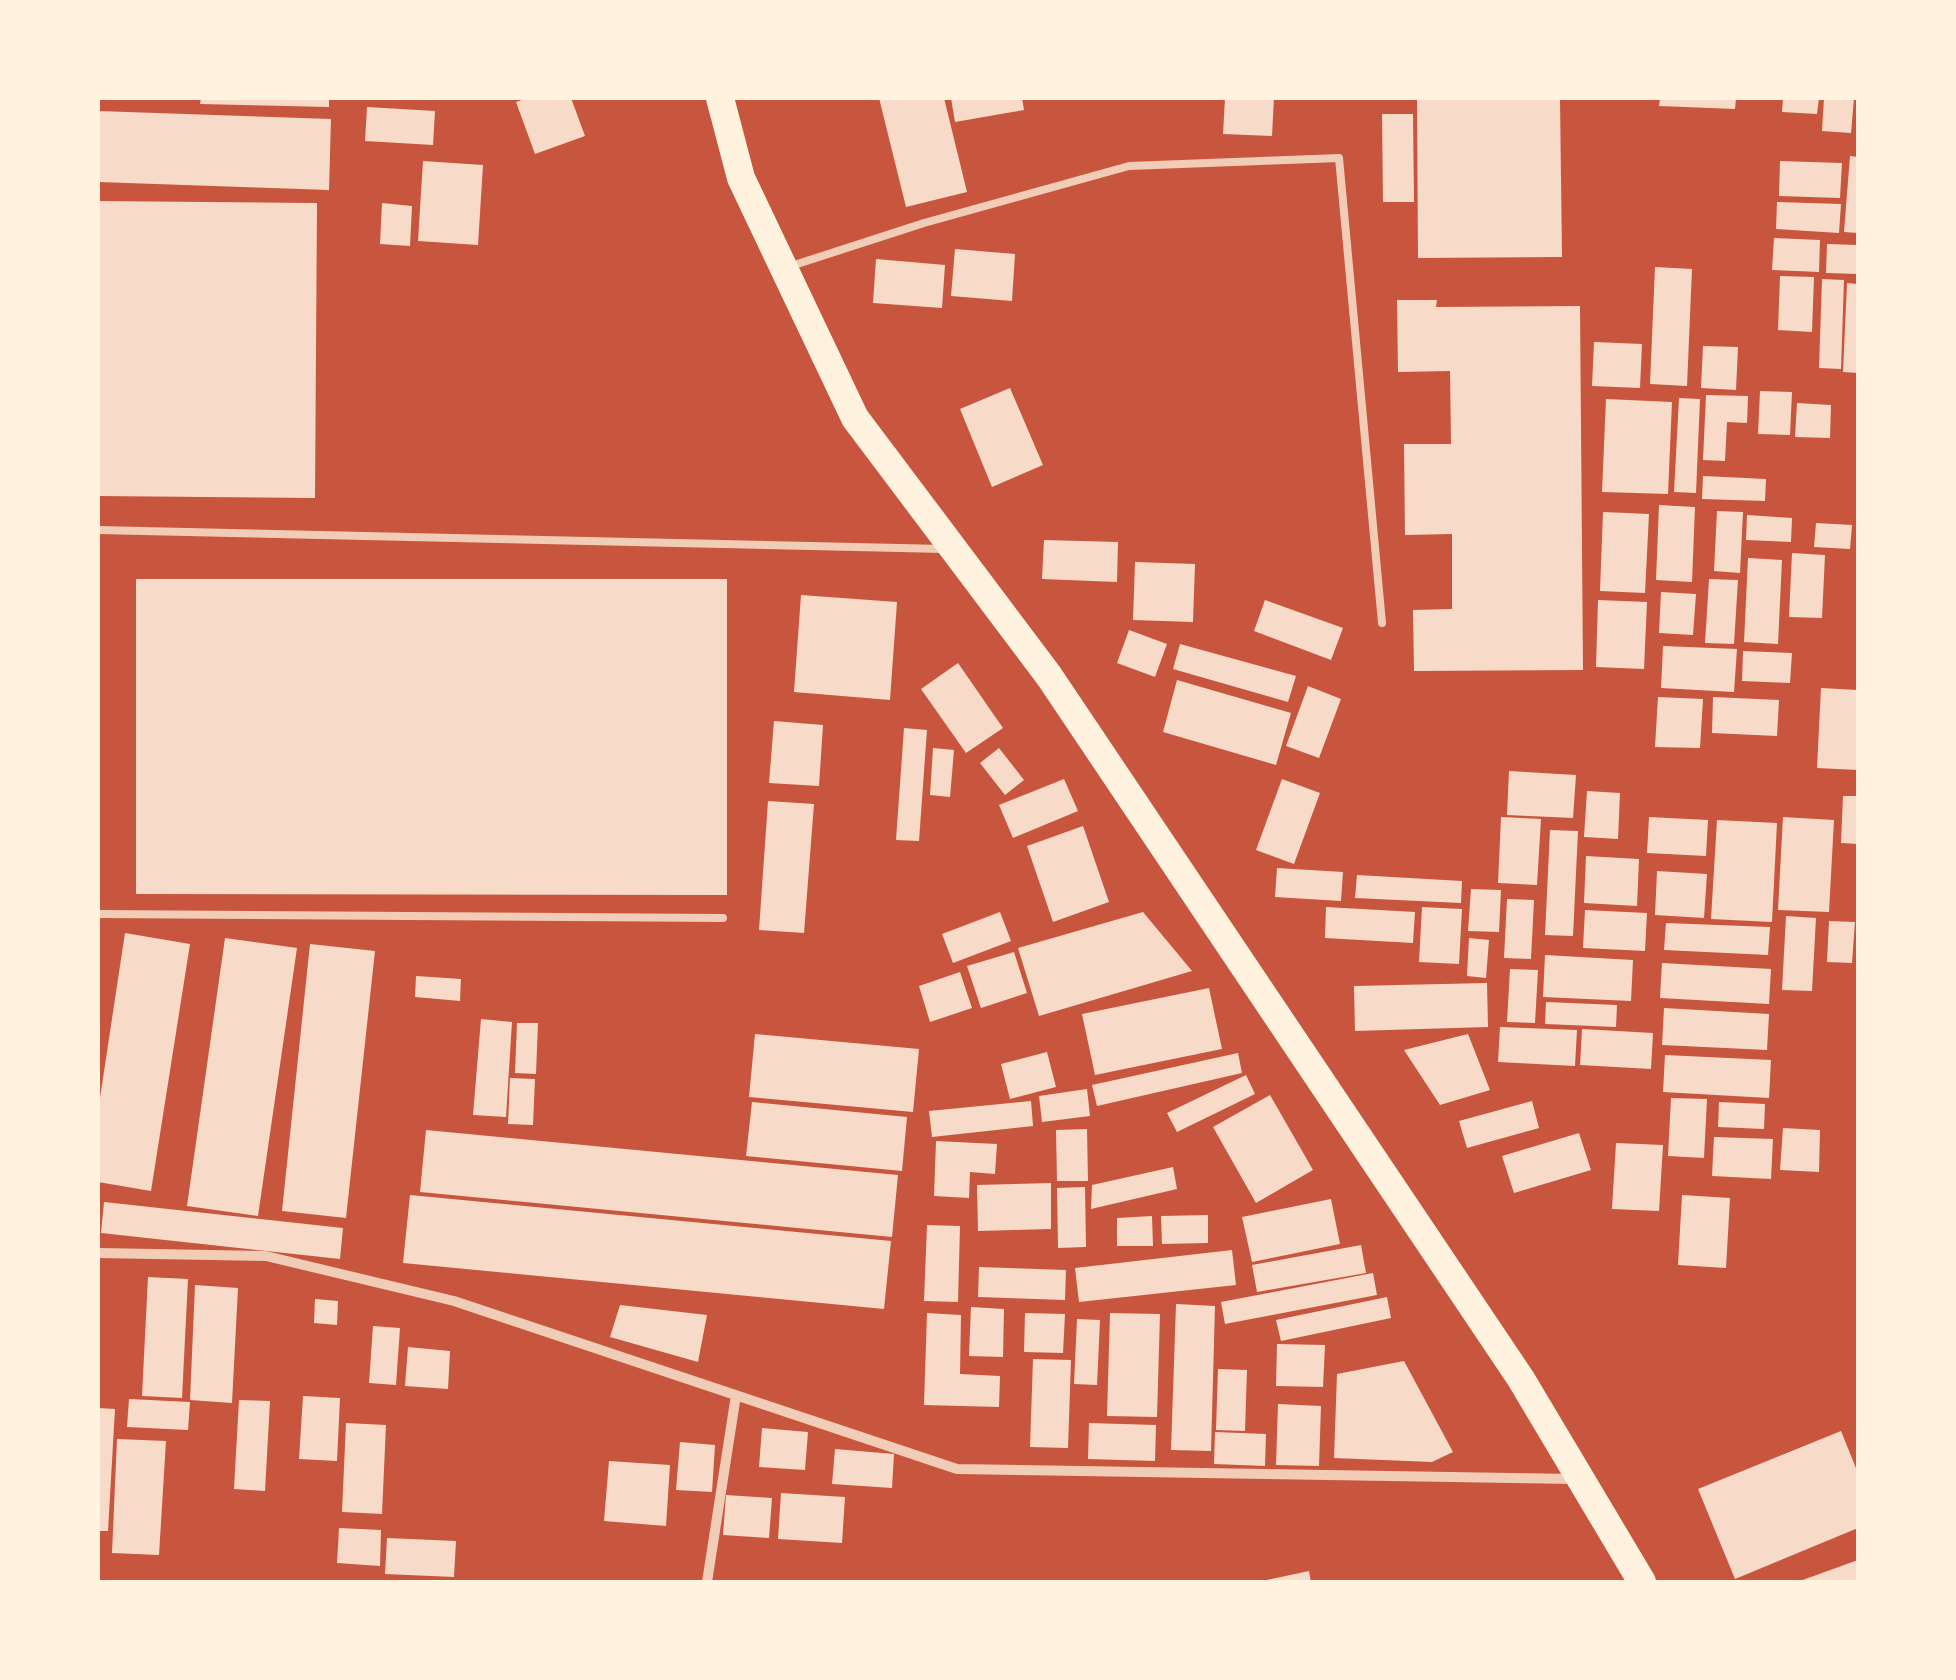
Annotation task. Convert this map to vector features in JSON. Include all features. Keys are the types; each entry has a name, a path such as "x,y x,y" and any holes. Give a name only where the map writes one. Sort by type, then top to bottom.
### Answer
{"highway":[{"path":"720,98 741,178 855,418 1049,676 1520,1380 1642,1582"}],"street":[{"path":"98,1253 266,1256 454,1301 956,1469 1580,1479"},
{"path":"707,1582 736,1395"}],"lane":[{"path":"784,268 924,223 1129,166 1339,158 1382,622"},
{"path":"98,530 953,549"},
{"path":"98,914 723,918"}],"building":[{"path":"201,98 329,98 329,107 200,104"},
{"path":"528,98 571,98 585,136 535,154 516,102"},
{"path":"879,98 944,98 967,192 906,207"},
{"path":"951,98 1022,98 1024,110 955,122"},
{"path":"1225,98 1274,98 1272,136 1223,134"},
{"path":"1417,98 1560,98 1562,257 1418,258"},
{"path":"1660,98 1736,98 1735,109 1659,106"},
{"path":"1783,98 1819,98 1817,114 1782,112"},
{"path":"1824,98 1854,98 1851,133 1822,131"},
{"path":"367,107 435,111 433,145 365,141"},
{"path":"98,111 331,119 329,190 98,182"},
{"path":"1382,114 1413,114 1414,202 1383,202"},
{"path":"1850,156 1858,157 1858,233 1844,232"},
{"path":"423,161 483,165 478,245 418,241"},
{"path":"1780,161 1842,163 1840,198 1779,196"},
{"path":"98,201 317,203 315,498 98,496"},
{"path":"1777,202 1841,204 1839,233 1776,229"},
{"path":"382,203 412,206 410,246 380,244"},
{"path":"1774,238 1820,240 1819,272 1772,270"},
{"path":"1827,244 1858,245 1858,274 1826,273"},
{"path":"955,249 1015,254 1012,301 951,296"},
{"path":"876,259 945,265 942,308 873,303"},
{"path":"1655,267 1692,269 1687,386 1650,384"},
{"path":"1780,276 1814,277 1812,332 1778,330"},
{"path":"1822,279 1844,280 1841,369 1819,368"},
{"path":"1847,283 1858,284 1858,373 1843,372"},
{"path":"1397,300 1437,300 1436,307 1580,306 1583,670 1414,671 1413,610 1452,609 1452,534 1405,535 1404,444 1451,444 1450,371 1398,372"},
{"path":"1594,342 1642,344 1640,388 1592,386"},
{"path":"1703,346 1738,347 1736,390 1701,388"},
{"path":"1010,388 1043,465 992,487 960,409"},
{"path":"1760,391 1792,392 1790,435 1758,434"},
{"path":"1706,395 1748,396 1747,423 1727,422 1725,461 1703,460"},
{"path":"1679,398 1700,399 1696,493 1674,492"},
{"path":"1606,399 1672,402 1668,494 1602,492"},
{"path":"1797,403 1831,405 1830,438 1795,437"},
{"path":"1703,476 1766,479 1765,501 1702,499"},
{"path":"1659,505 1695,507 1692,582 1656,580"},
{"path":"1717,511 1743,512 1740,573 1714,571"},
{"path":"1603,512 1649,514 1645,593 1600,591"},
{"path":"1747,515 1792,518 1791,542 1746,540"},
{"path":"1816,523 1852,525 1850,549 1814,547"},
{"path":"1044,540 1118,542 1117,582 1042,579"},
{"path":"1792,553 1825,555 1822,618 1789,617"},
{"path":"1748,558 1782,560 1778,644 1744,642"},
{"path":"1135,562 1195,564 1193,622 1133,620"},
{"path":"136,579 727,579 727,895 136,894"},
{"path":"1709,579 1738,580 1734,644 1705,643"},
{"path":"1661,592 1696,594 1693,635 1659,633"},
{"path":"801,595 897,602 890,700 794,692"},
{"path":"1265,600 1343,628 1331,660 1254,631"},
{"path":"1598,600 1647,602 1644,669 1596,667"},
{"path":"1129,630 1167,644 1155,677 1117,663"},
{"path":"1180,644 1296,676 1288,702 1173,669"},
{"path":"1663,646 1737,649 1734,692 1661,688"},
{"path":"1743,651 1792,653 1790,683 1742,681"},
{"path":"958,663 1003,728 966,753 921,689"},
{"path":"1177,680 1291,713 1276,765 1163,732"},
{"path":"1308,686 1341,699 1319,758 1286,746"},
{"path":"1821,688 1858,690 1858,770 1817,768"},
{"path":"1658,697 1703,699 1700,748 1655,747"},
{"path":"1713,697 1779,700 1777,736 1712,733"},
{"path":"774,721 823,725 819,786 769,783"},
{"path":"904,728 927,730 919,841 896,840"},
{"path":"933,748 954,750 950,797 930,795"},
{"path":"999,748 1024,780 1005,795 980,763"},
{"path":"1509,771 1576,775 1573,818 1507,815"},
{"path":"1064,779 1078,811 1013,838 999,805"},
{"path":"1282,779 1320,793 1294,864 1256,850"},
{"path":"1587,791 1620,793 1618,839 1584,837"},
{"path":"1843,796 1858,796 1858,844 1841,843"},
{"path":"768,801 814,804 804,933 759,930"},
{"path":"1501,817 1541,819 1537,885 1498,883"},
{"path":"1649,817 1708,820 1706,856 1647,853"},
{"path":"1783,817 1834,820 1829,912 1778,910"},
{"path":"1717,820 1777,823 1772,922 1711,919"},
{"path":"1083,826 1109,902 1053,922 1027,846"},
{"path":"1550,830 1578,831 1573,936 1545,935"},
{"path":"1586,856 1639,859 1637,906 1584,903"},
{"path":"1277,868 1343,872 1341,901 1275,897"},
{"path":"1657,871 1707,874 1704,918 1655,915"},
{"path":"1357,875 1462,881 1461,903 1355,898"},
{"path":"1471,889 1501,890 1499,932 1468,931"},
{"path":"1507,899 1534,900 1531,959 1504,958"},
{"path":"1326,907 1415,912 1413,943 1325,938"},
{"path":"1422,907 1462,909 1459,964 1419,962"},
{"path":"1585,910 1647,913 1645,951 1583,948"},
{"path":"1000,912 1011,941 953,963 942,934"},
{"path":"1143,912 1192,971 1039,1016 1018,948"},
{"path":"1786,916 1816,918 1812,991 1782,990"},
{"path":"1829,921 1855,922 1852,963 1827,962"},
{"path":"1666,923 1770,927 1768,955 1664,950"},
{"path":"125,933 190,944 151,1191 98,1182 98,1111"},
{"path":"225,938 297,948 258,1216 187,1206"},
{"path":"1469,938 1489,940 1486,978 1467,976"},
{"path":"310,944 375,951 346,1218 282,1211"},
{"path":"1014,952 1027,993 981,1008 967,966"},
{"path":"1545,955 1633,960 1631,1001 1543,997"},
{"path":"1662,963 1771,969 1769,1004 1660,998"},
{"path":"1510,969 1538,970 1535,1023 1507,1022"},
{"path":"960,972 972,1008 930,1022 919,986"},
{"path":"416,976 461,979 460,1001 415,997"},
{"path":"1487,983 1488,1027 1355,1031 1354,986"},
{"path":"1209,988 1222,1049 1095,1075 1082,1014"},
{"path":"1546,1002 1617,1005 1616,1027 1545,1024"},
{"path":"1664,1008 1769,1014 1767,1050 1662,1045"},
{"path":"481,1019 512,1022 506,1117 473,1115"},
{"path":"517,1023 538,1023 536,1074 515,1073"},
{"path":"1500,1027 1577,1030 1575,1066 1498,1062"},
{"path":"1582,1029 1653,1033 1651,1069 1580,1065"},
{"path":"755,1034 919,1049 913,1112 749,1097"},
{"path":"1468,1034 1490,1090 1440,1105 1404,1050"},
{"path":"1047,1052 1056,1087 1010,1099 1001,1064"},
{"path":"1238,1053 1242,1073 1097,1106 1092,1085"},
{"path":"1665,1055 1771,1060 1769,1098 1663,1092"},
{"path":"1246,1075 1255,1094 1177,1132 1167,1113"},
{"path":"510,1078 535,1079 533,1125 508,1124"},
{"path":"1087,1089 1090,1116 1042,1122 1039,1096"},
{"path":"1270,1095 1313,1170 1256,1203 1213,1127"},
{"path":"1671,1098 1707,1099 1704,1158 1668,1156"},
{"path":"1031,1101 1033,1126 932,1137 929,1111"},
{"path":"1532,1101 1539,1128 1467,1148 1459,1121"},
{"path":"752,1102 907,1117 902,1171 746,1156"},
{"path":"1719,1102 1765,1104 1764,1129 1718,1127"},
{"path":"1783,1128 1820,1130 1819,1172 1780,1170"},
{"path":"1087,1129 1088,1181 1057,1181 1056,1130"},
{"path":"426,1130 898,1175 892,1237 420,1192"},
{"path":"1579,1133 1591,1170 1514,1193 1502,1156"},
{"path":"1714,1137 1773,1139 1771,1179 1712,1176"},
{"path":"936,1141 997,1144 995,1174 970,1172 969,1198 934,1196"},
{"path":"1616,1143 1663,1145 1659,1211 1612,1209"},
{"path":"1173,1167 1177,1189 1091,1209 1092,1185"},
{"path":"1051,1183 1051,1229 978,1231 977,1185"},
{"path":"1085,1187 1086,1247 1058,1248 1057,1188"},
{"path":"410,1195 891,1241 884,1309 403,1263"},
{"path":"1682,1195 1730,1198 1726,1268 1678,1265"},
{"path":"1331,1199 1340,1244 1252,1262 1242,1217"},
{"path":"104,1202 343,1228 340,1259 101,1233"},
{"path":"1208,1215 1208,1243 1162,1244 1161,1216"},
{"path":"1152,1216 1153,1246 1117,1246 1117,1218"},
{"path":"927,1225 960,1226 958,1302 924,1301"},
{"path":"1361,1245 1366,1273 1257,1292 1252,1265"},
{"path":"1232,1250 1236,1285 1079,1302 1075,1268"},
{"path":"979,1267 1066,1270 1065,1300 978,1297"},
{"path":"1373,1273 1377,1295 1225,1324 1221,1302"},
{"path":"148,1277 188,1279 182,1398 142,1396"},
{"path":"195,1285 238,1288 232,1403 190,1400"},
{"path":"1387,1297 1391,1318 1281,1341 1276,1320"},
{"path":"315,1299 338,1301 337,1325 314,1323"},
{"path":"1176,1304 1215,1306 1211,1451 1171,1450"},
{"path":"620,1305 707,1315 698,1362 610,1337"},
{"path":"971,1307 1004,1309 1003,1357 969,1356"},
{"path":"927,1313 961,1315 960,1374 1000,1376 999,1407 924,1405"},
{"path":"1025,1313 1065,1314 1063,1353 1024,1352"},
{"path":"1110,1313 1160,1314 1157,1417 1107,1416"},
{"path":"1077,1319 1100,1320 1097,1385 1074,1384"},
{"path":"373,1326 400,1328 396,1385 369,1383"},
{"path":"1277,1344 1325,1345 1323,1387 1276,1386"},
{"path":"408,1347 450,1351 448,1389 405,1386"},
{"path":"1033,1359 1071,1360 1068,1448 1030,1447"},
{"path":"1404,1361 1453,1452 1432,1462 1334,1458 1337,1374"},
{"path":"1218,1369 1247,1370 1245,1431 1216,1430"},
{"path":"303,1396 340,1398 337,1461 299,1459"},
{"path":"129,1399 190,1402 188,1430 127,1427"},
{"path":"239,1400 270,1401 265,1491 234,1489"},
{"path":"1278,1404 1321,1406 1319,1466 1276,1465"},
{"path":"98,1408 115,1409 108,1531 98,1531"},
{"path":"346,1423 386,1425 382,1514 342,1512"},
{"path":"1089,1423 1156,1425 1155,1461 1088,1459"},
{"path":"762,1428 808,1432 805,1470 759,1467"},
{"path":"1841,1431 1858,1473 1858,1528 1735,1579 1698,1489"},
{"path":"1215,1432 1266,1434 1265,1466 1214,1464"},
{"path":"117,1439 166,1441 159,1555 112,1553"},
{"path":"680,1442 715,1445 712,1492 676,1490"},
{"path":"835,1449 894,1454 892,1488 832,1484"},
{"path":"609,1461 670,1465 666,1526 604,1521"},
{"path":"781,1493 845,1497 842,1543 778,1539"},
{"path":"726,1495 772,1498 769,1538 723,1535"},
{"path":"339,1528 381,1530 380,1566 337,1563"},
{"path":"387,1538 456,1541 454,1577 385,1574"},
{"path":"1858,1560 1858,1582 1797,1582"},
{"path":"1309,1571 1311,1582 1262,1581"}]}
